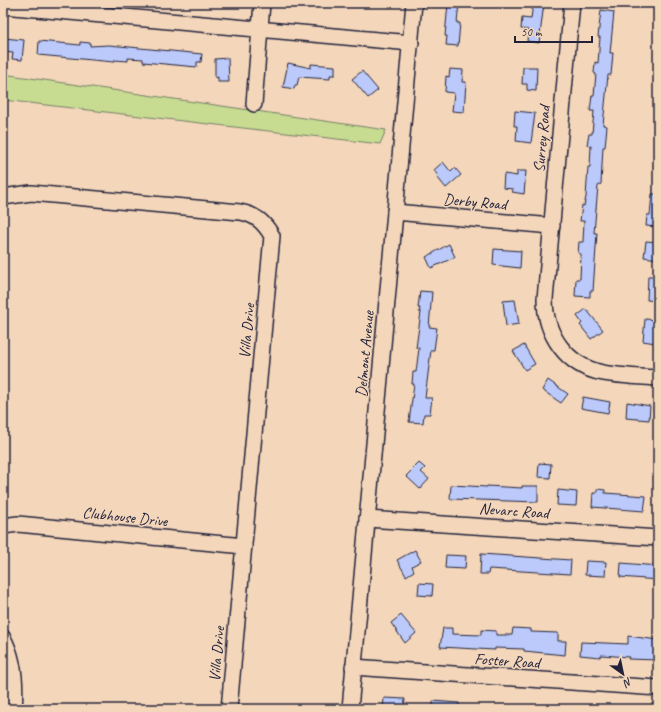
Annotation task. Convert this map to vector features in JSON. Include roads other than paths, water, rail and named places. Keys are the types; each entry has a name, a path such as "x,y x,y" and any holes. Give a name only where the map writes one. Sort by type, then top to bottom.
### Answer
{"street":[{"path":"254,104 262,3"},
{"name":"Delmont Avenue","path":"350,709 414,3"},
{"name":"Surrey Road","path":"572,3 545,304 547,322 552,336 568,356 589,369 602,373 658,378"},
{"path":"3,6 113,10 260,30 411,43"},
{"name":"Villa Drive","path":"3,197 31,193 240,212 252,215 267,227 272,236 229,709"},
{"name":"Derby Road","path":"395,212 552,226"},
{"name":"Nevarc Road","path":"367,519 658,538"},
{"name":"Clubhouse Drive","path":"3,526 18,524 244,546"},
{"path":"3,638 14,672 16,691 14,709"},
{"name":"Foster Road","path":"354,667 658,688"}]}
